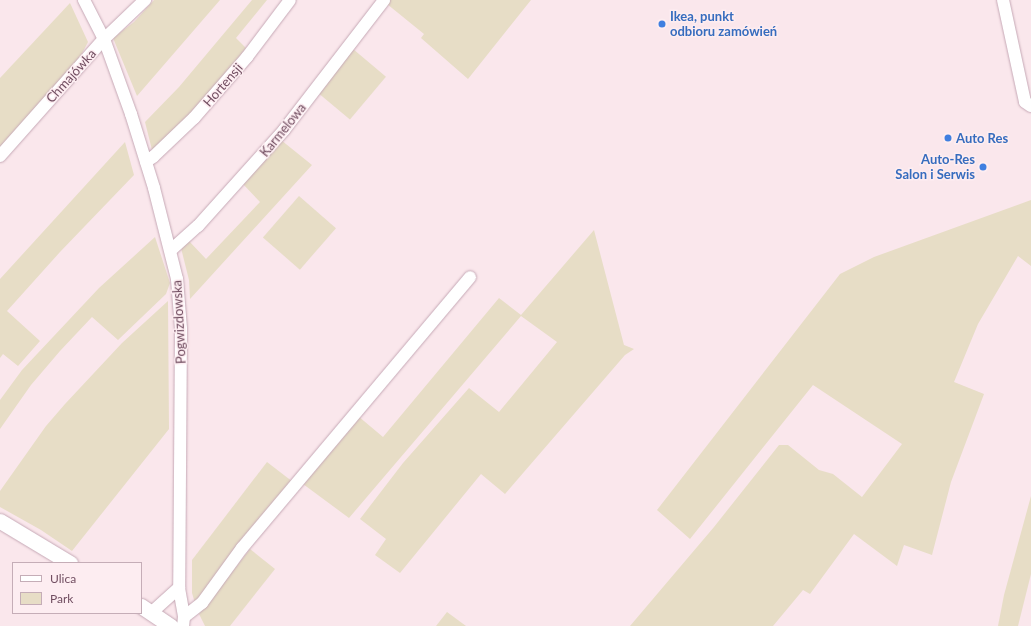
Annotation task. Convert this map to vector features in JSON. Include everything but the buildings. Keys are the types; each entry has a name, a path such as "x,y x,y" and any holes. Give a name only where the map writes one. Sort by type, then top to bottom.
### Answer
{"street":[{"name":"Pogwizdowska","path":"84,0 104,39 146,162 171,250 177,279 181,323 179,588 183,621"},
{"name":"Chmajówka","path":"0,156 104,39 145,0"},
{"name":"Hortensji","path":"146,162 154,157 194,118 247,57 290,0"},
{"name":"Karmelowa","path":"171,250 198,226 279,135 384,0"},
{"path":"1003,0 1025,102 1031,106"},
{"name":"Pogwizdowska","path":"183,621 202,603 242,548 470,277"},
{"path":"0,521 68,562"},
{"path":"171,626 146,610 179,588"}],"green space":[{"path":"154,0 220,0 137,96 113,38 134,22"},
{"path":"252,0 267,0 236,38 246,48 207,96 158,149 152,150 145,122 179,87"},
{"path":"389,0 531,0 468,79 421,38 424,34 387,4"},
{"path":"70,3 88,42 76,65 0,151 0,78"},
{"path":"353,49 386,77 350,120 317,92"},
{"path":"281,140 312,165 190,299 189,280 181,248 189,241 206,259 260,202 242,183 263,163"},
{"path":"125,142 134,175 60,252 7,311 40,341 18,366 3,354 0,358 0,279"},
{"path":"299,196 336,228 300,270 263,238"},
{"path":"1031,200 1031,266 1018,256 978,324 954,382 984,394 951,482 932,555 904,545 897,566 854,534 810,594 803,590 773,626 630,626 714,527 779,445 788,445 819,470 833,474 862,497 902,444 813,385 690,539 657,510 840,274 874,257"},
{"path":"594,230 624,345 634,349 625,355 505,494 481,474 400,573 375,555 386,539 360,519 403,463 469,388 499,412 557,342 521,316 349,518 303,484 358,416 383,437 499,298 521,315"},
{"path":"155,237 170,283 166,294 118,340 92,317 31,385 0,429 0,400 22,370 99,288"},
{"path":"168,301 169,429 72,551 41,530 0,507 0,491 46,426 65,404 122,343"},
{"path":"267,462 293,482 195,603 192,593 192,560"},
{"path":"1031,496 1031,574 1018,626 998,626 1004,595"},
{"path":"250,549 275,569 230,626 205,626 199,614"},
{"path":"447,612 466,626 436,626"}],"place":[{"name":"Ikea, punkt odbioru zamówień","path":"662,24"},
{"name":"Auto Res","path":"948,138"},
{"name":"Auto-Res Salon i Serwis","path":"983,167"}]}
